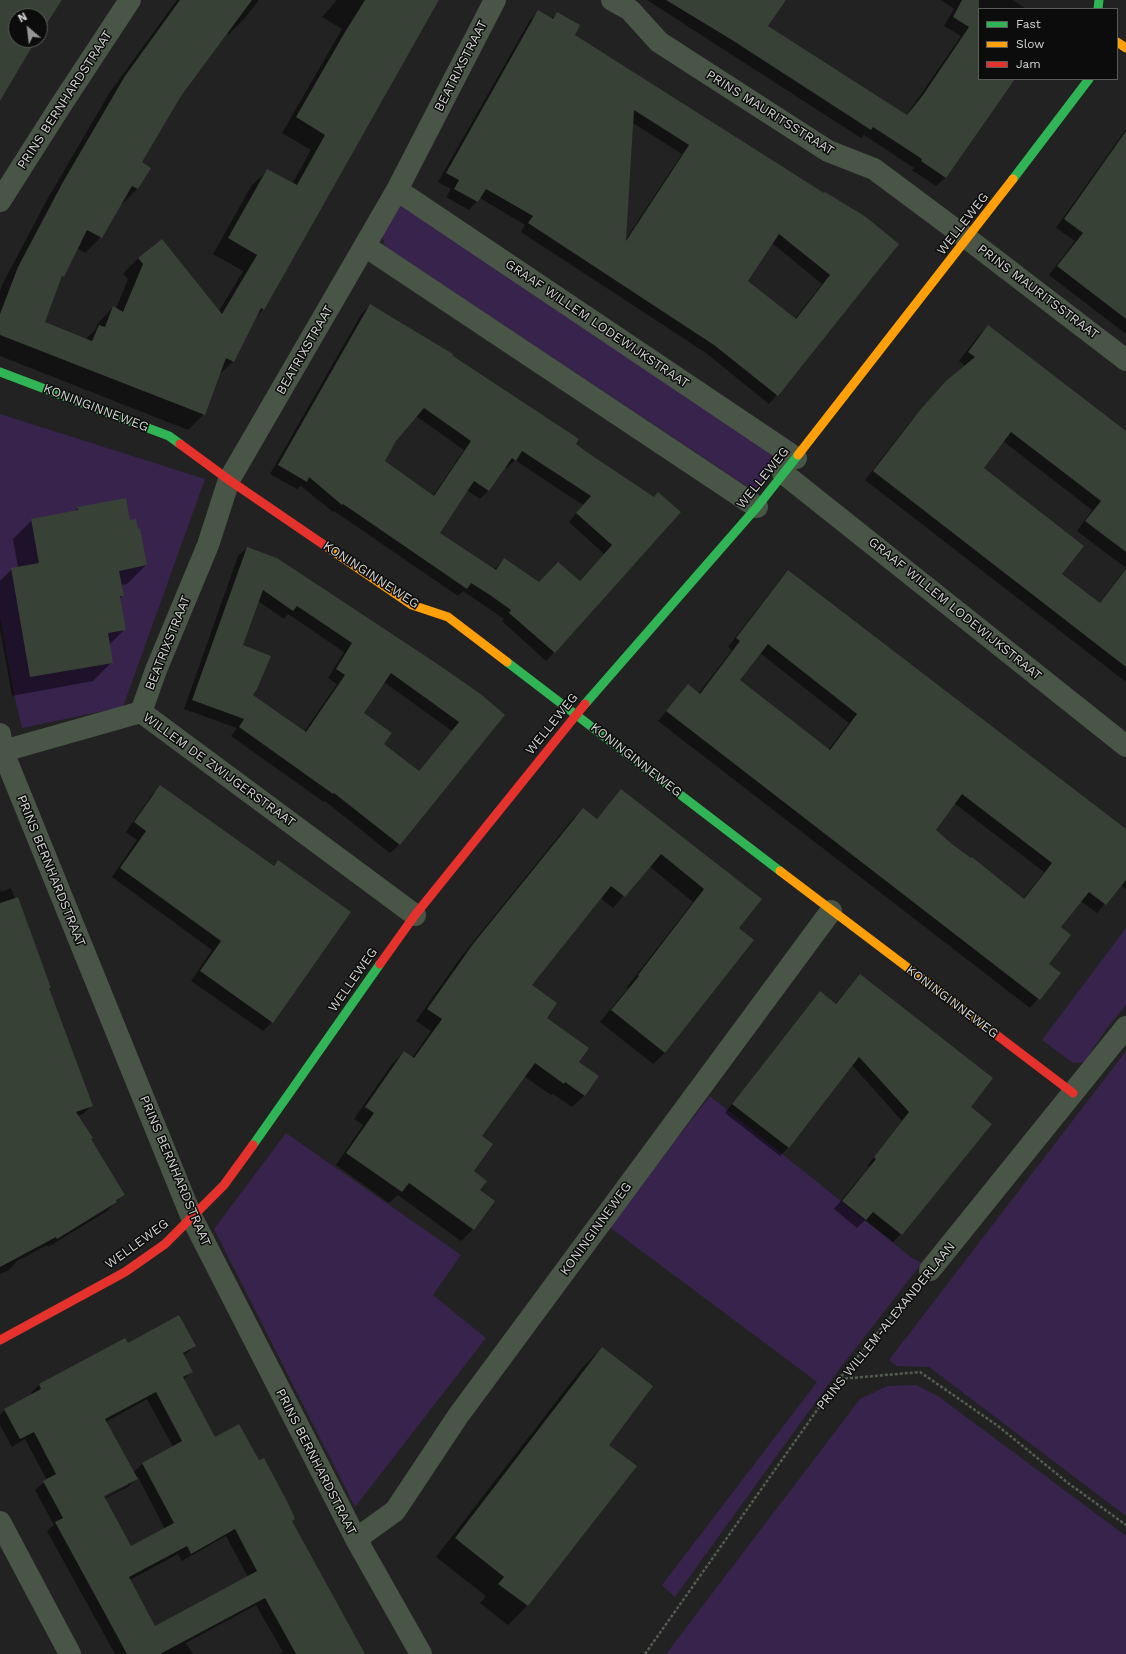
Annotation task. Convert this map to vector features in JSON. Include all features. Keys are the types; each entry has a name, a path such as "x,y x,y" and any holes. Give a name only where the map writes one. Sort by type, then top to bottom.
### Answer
{"main road":[{"name":"WELLEWEG","path":"0,1340 125,1272 165,1244 224,1185 415,914 576,714 756,507 790,465 968,239 1088,80"},
{"name":"KONINGINNEWEG","path":"0,372 169,436 229,480 412,605 448,617 831,911 1073,1093"}],"street":[{"name":"PRINS BERNHARDSTRAAT","path":"0,201 130,0"},
{"name":"BEATRIXSTRAAT","path":"141,712 156,670 208,545 229,480 397,190 495,0"},
{"name":"PRINS MAURITSSTRAAT","path":"612,0 630,10 658,42 828,151 874,169 1126,360"},
{"name":"GRAAF WILLEM LODEWIJKSTRAAT","path":"397,190 790,465 1126,746"},
{"path":"365,246 756,507"},
{"name":"WILLEM DE ZWIJGERSTRAAT","path":"1,746 141,712 415,914"},
{"name":"PRINS BERNHARDSTRAAT","path":"1,746 192,1218 356,1539 421,1654"},
{"name":"KONINGINNEWEG","path":"356,1539 395,1511 458,1416 831,911"},
{"name":"PRINS WILLEM-ALEXANDERLAAN","path":"930,1270 1126,1027"},
{"path":"0,1522 70,1654"}],"path":[{"name":"PRINS WILLEM-ALEXANDERLAAN","path":"646,1654 839,1379 930,1270"},
{"path":"839,1379 920,1372 998,1426 1068,1483 1126,1525"}],"shaded area":[{"path":"402,201 784,453 754,491 386,247 382,236"},
{"path":"0,414 205,479 123,707 22,728 12,685 0,617"},
{"path":"1126,928 1126,1005 1105,1031 1084,1062 1073,1063 1042,1040"},
{"path":"1126,1051 1126,1516 929,1367 897,1366 889,1360"},
{"path":"710,1096 912,1258 922,1263 838,1371 675,1597 662,1585 817,1382 608,1226"},
{"path":"286,1133 461,1255 433,1295 486,1338 355,1507 214,1229"},
{"path":"916,1385 938,1396 1126,1536 1126,1654 666,1654 860,1399 887,1386"}],"building":[{"path":"0,0 62,0 48,22 48,8 8,8 8,48 31,48 0,101"},
{"path":"180,0 252,0 181,96 142,162 151,168 138,189 132,186 102,238 87,230 64,277 62,276 45,322 92,341 99,325 105,327 113,306 123,312 143,264 138,258 162,239 222,314 257,255 228,238 267,169 297,185 325,135 296,117 365,0 439,0 264,310 261,308 234,362 226,358 205,415 0,335 0,314 18,267 63,182 125,76"},
{"path":"666,0 786,0 768,26 907,115 923,95 969,27 953,17 962,0 979,0 978,80 1014,80 946,178 921,161 922,159 873,127 871,130 732,40"},
{"path":"538,10 553,19 557,12 580,25 575,35 824,193 825,192 866,217 899,244 778,396 714,345 528,223 533,216 486,189 478,202 454,189 459,180 446,173","holes":["634,110 689,145 626,241","779,234 830,275 796,319 748,281"]},
{"path":"1126,131 1126,319 1057,266 1083,233 1064,219"},
{"path":"370,304 453,354 453,356 579,439 576,444 594,457 654,497 658,492 681,512 555,653 509,613 511,610 490,595 471,583 467,589 343,504 342,505 309,477 307,482 278,465","holes":["424,408 471,441 434,496 385,461 396,441","522,451 591,496 576,513 612,545 580,581 558,562 539,582 504,558 496,570 440,533 474,481 489,491 512,458 516,461"]},
{"path":"988,325 1126,431 1126,552 1085,521 1101,501 1011,432 984,468 1084,546 1062,574 1100,603 1126,569 1126,667 873,471 920,410 946,381 975,357 968,352"},
{"path":"126,498 130,520 136,519 138,529 140,528 147,565 119,571 124,596 120,596 126,630 108,633 113,663 30,677 11,568 39,563 31,519 78,510 77,507"},
{"path":"247,547 277,558 439,665 482,695 505,715 400,845 334,793 333,794 239,727 244,719 192,700","holes":["263,590 293,611 297,606 352,643 336,669 345,675 306,732 253,695 271,656 243,645","391,673 459,722 419,771 384,744 392,733 364,713"]},
{"path":"788,570 1126,829 1126,880 1106,905 1089,892 1061,927 1071,935 1049,964 1061,973 1040,1000 666,711 688,684 700,694 740,641 736,638","holes":["768,644 857,714 830,750 740,680","962,794 1052,863 1024,899 936,830"]},
{"path":"160,785 274,866 278,860 351,912 273,1023 200,971 221,941 120,868 146,831 134,822"},
{"path":"621,789 762,899 739,928 754,940 665,1053 611,1010 639,976 638,975 704,889 661,854 625,897 611,886 532,985 557,1003 547,1018 589,1048 579,1062 599,1076 585,1096 565,1082 564,1084 535,1063 482,1136 493,1144 474,1171 487,1181 480,1190 495,1201 474,1230 409,1183 402,1192 346,1153 374,1113 365,1107 404,1051 414,1058 442,1019 427,1009 473,944 583,808 597,819"},
{"path":"18,897 51,988 49,988 93,1106 76,1112 93,1138 91,1139 125,1195 116,1200 117,1202 57,1239 56,1237 0,1267 0,903"},
{"path":"860,974 993,1078 971,1107 992,1124 902,1235 873,1212 866,1220 842,1201 876,1159 874,1157 909,1112 859,1057 789,1148 732,1104 820,991 836,1004"},
{"path":"179,1315 196,1346 183,1353 193,1372 183,1377 215,1437 239,1424 259,1460 264,1458 290,1507 295,1519 292,1521 365,1654 296,1654 265,1598 160,1654 127,1654 55,1522 63,1518 43,1481 56,1474 34,1432 20,1439 4,1409 41,1389 39,1384 125,1338 128,1343","holes":["156,1392 182,1441 142,1463 174,1523 131,1546 104,1496 138,1479 105,1419","235,1529 257,1571 155,1626 129,1577 187,1546 191,1554"]},
{"path":"602,1347 653,1386 609,1445 637,1466 528,1606 498,1584 504,1577 455,1538"}],"traffic: fast":[{"path":"1098,8 1099,0"},
{"path":"1013,179 1088,80"},
{"path":"0,372 169,436 180,444"},
{"path":"585,704 757,507 798,455"},
{"path":"507,662 780,871"},
{"path":"253,1145 380,964"}],"traffic: slow":[{"path":"1118,43 1126,48"},
{"path":"798,455 1013,179"},
{"path":"327,547 412,605 448,617 507,662"},
{"path":"780,871 994,1033"}],"traffic: jam":[{"path":"180,444 229,480 327,547"},
{"path":"380,964 415,915 585,704"},
{"path":"994,1033 1073,1093"},
{"path":"0,1340 125,1272 165,1244 224,1185 253,1145"}]}
